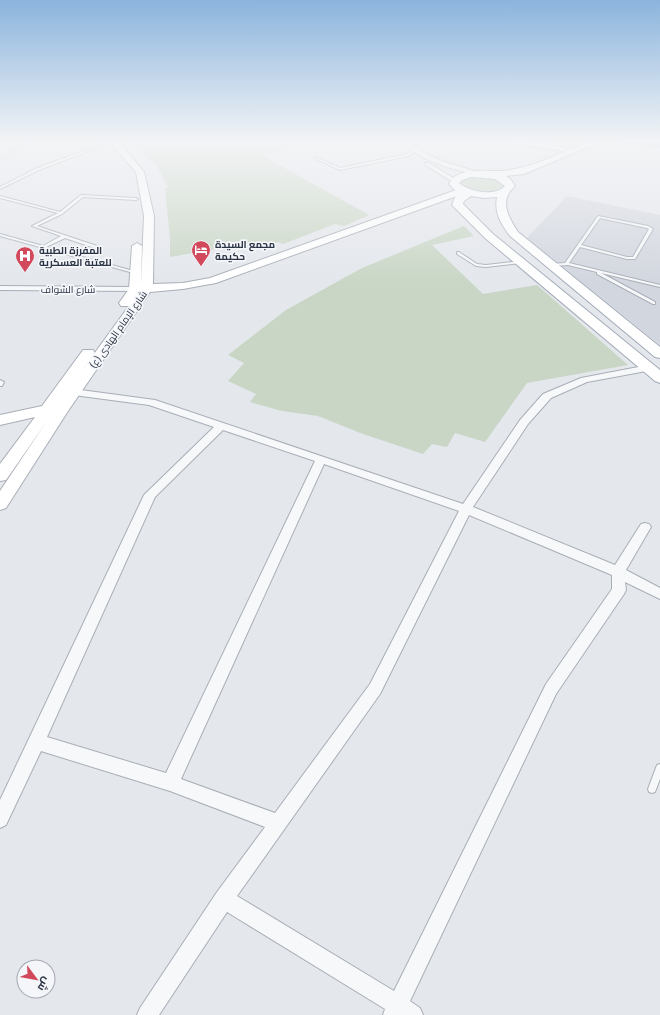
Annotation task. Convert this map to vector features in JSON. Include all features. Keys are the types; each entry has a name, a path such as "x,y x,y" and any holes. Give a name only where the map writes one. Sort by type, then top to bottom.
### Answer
{"main road":[{"name":"شارع الإمام الهادی (ع)","path":"134,188 139,217 136,273 141,288"},
{"name":"شارع الإمام الهادی (ع)","path":"0,504 141,288 149,216 143,188"},
{"path":"457,188 466,192 488,195 505,188"},
{"path":"506,188 501,200 501,214 514,234 660,354"},
{"path":"141,288 183,286 212,281 466,192"},
{"path":"466,192 459,199 457,205 489,236 660,378"},
{"path":"489,236 514,234"},
{"name":"شارع الإمام الهادی (ع)","path":"0,476 60,390 141,288"},
{"path":"0,420 46,410 61,411"}],"street":[{"name":"شارع الشواف","path":"0,288 141,288"},
{"path":"147,1015 224,899 375,690 466,509 524,422 547,396 584,380 648,368"},
{"path":"60,390 151,402 321,459 466,509 618,572 660,594"},
{"path":"0,819 150,496 221,426"},
{"path":"170,783 321,459"},
{"path":"224,899 401,1012 551,689 619,590 618,572 645,527"},
{"path":"37,742 170,783 279,824"}],"lane":[{"path":"96,247 34,226 61,213 82,196 136,199"},
{"path":"0,197 61,213"},
{"path":"566,264 599,217 648,227 651,229 634,258 627,258 580,246"},
{"path":"0,235 136,273"},
{"path":"43,248 65,236"},
{"path":"458,252 476,265 486,266 520,262"},
{"path":"551,265 566,264 660,286"},
{"path":"589,269 654,303"},
{"path":"0,382 2,382 0,386"},
{"path":"652,789 660,768"}],"shaded area":[{"path":"567,196 660,215 660,345 527,238"}],"green space":[{"path":"165,188 321,188 369,215 344,226 335,224 283,244 278,242 264,247 223,250 222,248 170,257 170,238"},
{"path":"468,188 501,188 489,193"},
{"path":"464,226 474,236 432,245 483,294 537,285 628,365 527,383 485,442 455,433 447,447 432,444 423,454 363,434 318,416 282,411 250,402 256,394 228,381 244,363 228,355 286,310 362,268"}],"place":[{"name":"مجمع السيدة حكيمة","path":"201,267"},
{"name":"المفرزة الطبية للعتبة العسكرية","path":"25,273"}]}
